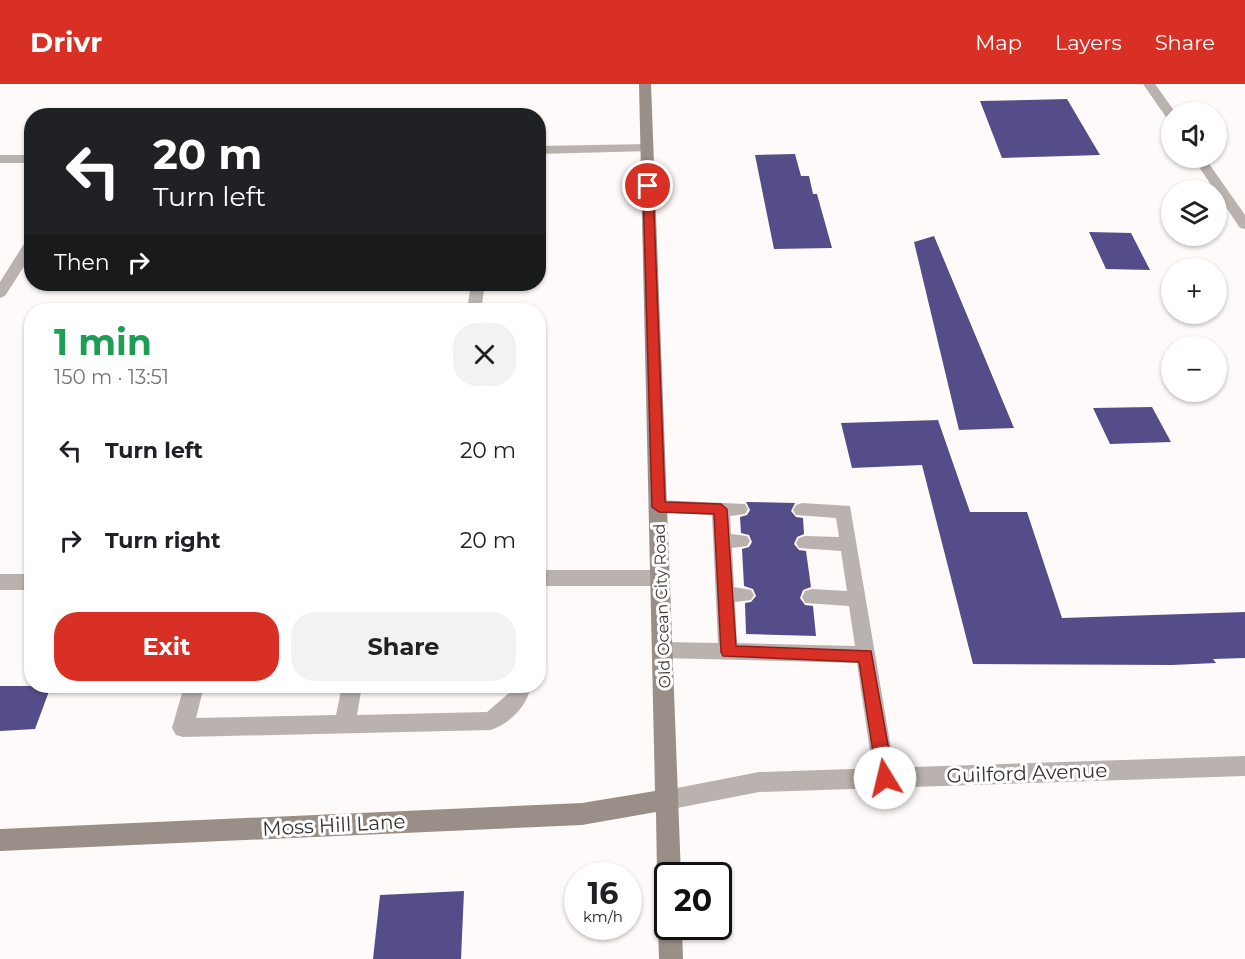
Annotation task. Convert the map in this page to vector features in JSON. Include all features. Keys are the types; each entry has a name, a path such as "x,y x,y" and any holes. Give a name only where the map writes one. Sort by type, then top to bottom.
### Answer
{"main road":[{"name":"Old Ocean City Road","path":"645,84 669,862"},
{"name":"Moss Hill Lane","path":"0,840 582,814 667,800"},
{"path":"670,940 671,959"}],"street":[{"path":"1149,84 1162,102"},
{"path":"546,150 647,148"},
{"path":"0,159 24,159"},
{"path":"1206,168 1245,225"},
{"path":"0,293 24,255"},
{"path":"659,507 730,509 735,595 728,652"},
{"path":"802,510 844,511 885,778"},
{"path":"805,543 849,544"},
{"path":"546,578 661,578"},
{"path":"0,582 24,582"},
{"path":"812,597 856,598"},
{"path":"663,650 865,655"},
{"path":"193,693 183,728 491,721 519,697 519,693"},
{"path":"344,726 351,693"},
{"name":"Guilford Avenue","path":"667,800 759,782 1245,766"}],"building":[{"path":"1067,99 1100,155 1002,158 980,101"},
{"path":"795,154 801,176 809,176 813,194 817,194 832,248 774,249 755,155"},
{"path":"1089,232 1131,233 1150,270 1106,269"},
{"path":"934,236 1014,428 959,430 914,242"},
{"path":"1152,407 1171,442 1110,444 1093,408"},
{"path":"938,420 970,512 1027,512 1062,618 1245,612 1245,658 1213,659 1216,663 1172,665 973,664 922,465 852,468 841,423"},
{"path":"746,502 795,503 791,511 796,517 803,518 804,534 797,537 794,544 799,550 806,551 811,587 803,590 800,598 805,605 813,606 816,636 746,634 745,603 751,602 756,596 753,589 744,586 742,549 749,547 752,542 749,535 741,533 740,517 747,515 750,510"},
{"path":"0,686 24,686 24,693 48,693 35,729 0,731"},
{"path":"464,891 461,959 373,959 380,895"}],"route":[{"path":"648,186 659,507 721,509 728,652 865,655 885,778"}]}
